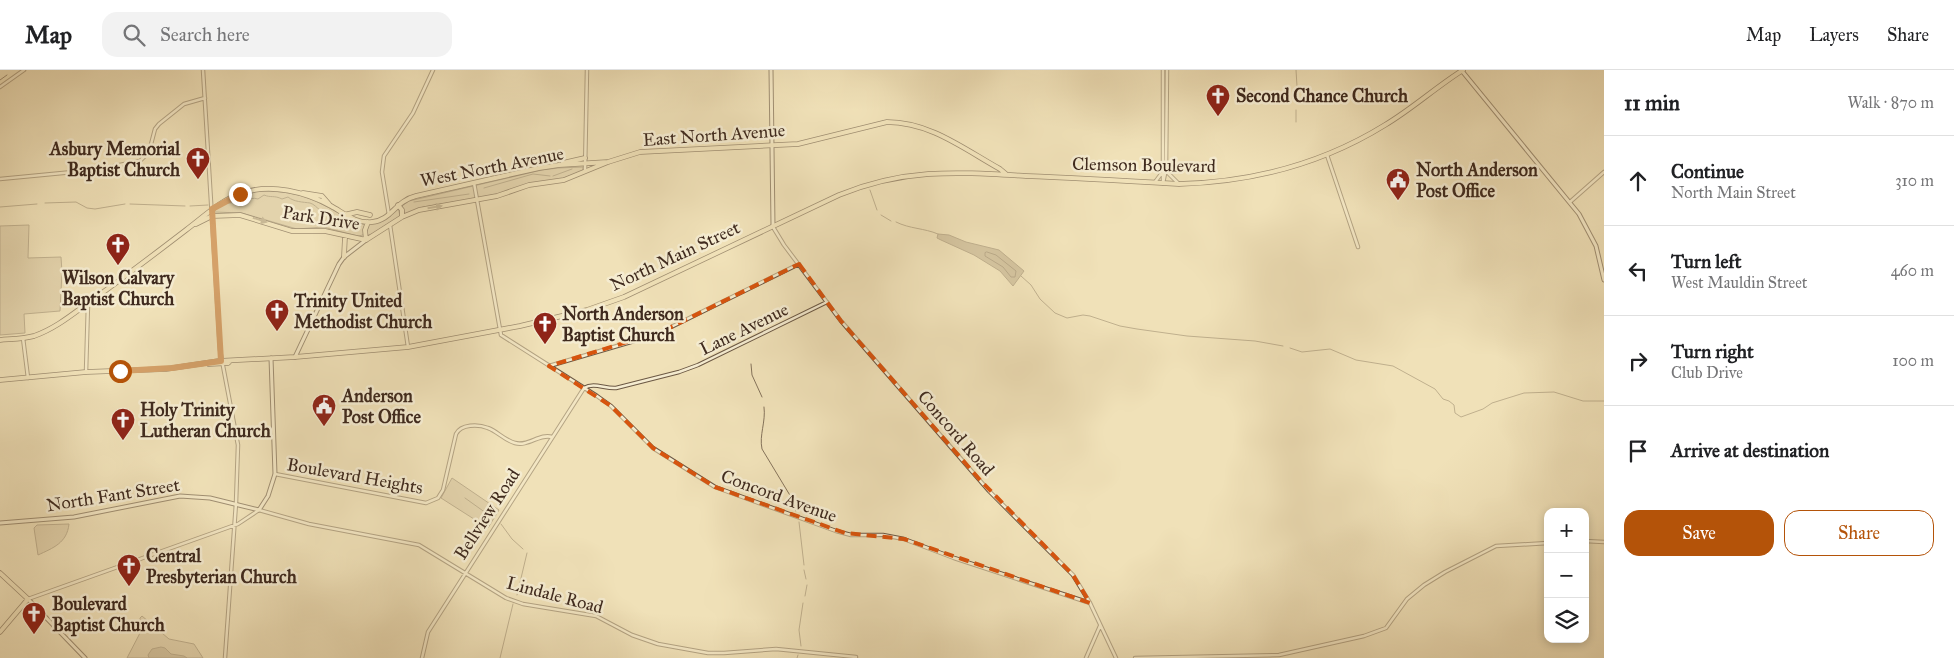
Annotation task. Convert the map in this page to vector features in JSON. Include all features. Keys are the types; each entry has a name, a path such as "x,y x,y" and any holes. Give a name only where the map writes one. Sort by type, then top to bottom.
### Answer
{"main road":[{"path":"770,70 772,225"},
{"path":"1462,70 1570,202 1593,238 1604,280"},
{"name":"Clemson Boulevard","path":"1006,174 1179,184 1263,175 1296,167 1354,143 1387,124 1462,70"},
{"name":"East North Avenue","path":"390,224 419,210 506,194 529,185 564,180 608,162 640,152 770,146 818,140 874,124 900,122 923,126 1006,174"},
{"path":"559,165 585,158"},
{"name":"West North Avenue","path":"389,216 406,198 559,165 585,165 608,162"},
{"name":"North Main Street","path":"0,380 86,372 172,368 221,362 228,364 230,361 408,347 499,330 587,310 628,296 772,225 852,190 887,179 940,172 1006,174"},
{"path":"0,340 23,338 52,328 189,228 212,209 230,198 252,190 275,189 298,193 331,206 356,220 369,222 381,220 389,216"},
{"path":"398,205 402,210 402,217"},
{"path":"344,214 357,212 370,215"},
{"path":"189,228 212,216"},
{"name":"Park Drive","path":"212,216 246,216 292,231 326,231 366,240"},
{"path":"366,240 365,230 369,222"},
{"path":"295,357 334,272 344,257 390,224"},
{"path":"344,257 346,236"},
{"path":"259,510 268,496 275,474 271,358"},
{"name":"North Fant Street","path":"0,523 74,517 180,496 210,498 259,510"},
{"path":"0,573 85,658"},
{"path":"0,632 28,599"}],"street":[{"path":"0,87 24,70"},
{"path":"203,70 221,362 237,435 235,525 224,658"},
{"path":"389,216 382,172 384,156 413,113 433,70"},
{"path":"585,173 587,70"},
{"path":"1163,70 1163,183"},
{"path":"1163,183 1166,169 1168,70"},
{"path":"0,179 94,170 140,161 149,152 155,129 159,124 184,104 205,98"},
{"path":"1327,155 1358,247"},
{"path":"1166,169 1170,177 1179,184"},
{"path":"1155,182 1162,172"},
{"path":"1570,202 1604,172"},
{"path":"474,183 500,324 499,330"},
{"path":"390,224 408,347"},
{"name":"Concord Road","path":"772,225 827,302 980,480 1073,575 1090,603 1116,658"},
{"path":"549,366 663,331 799,264"},
{"name":"Lane Avenue","path":"584,388 592,385 616,388 692,368 827,302"},
{"path":"86,372 88,303"},
{"name":"Concord Avenue","path":"499,330 503,337 611,406 653,448 715,487 836,531 851,535 883,535 904,539 954,558 1090,603"},
{"path":"23,338 28,378"},
{"name":"Bellview Road","path":"422,658 428,632 584,388"},
{"name":"Boulevard Heights","path":"275,474 426,503 438,498 443,490 456,434 463,427 489,428 517,444 526,443 548,435 552,437"},
{"path":"28,599 235,525 259,510"},
{"name":"Lindale Road","path":"259,510 309,524 419,545 499,595 523,604 594,616 632,634 678,649 724,654 776,648 856,657"},
{"path":"1589,541 1604,542"},
{"path":"1135,658 1273,656 1299,652 1364,636 1386,628 1407,598 1445,572 1496,546 1544,543"},
{"path":"1086,658 1100,626"}],"highlighted area":[{"path":"799,264 841,321 980,480 1073,575 1090,603 904,539 845,533 715,487 653,448 611,406 549,366 663,331"}],"shaded area":[{"path":"583,167 583,171 558,180 531,183 497,195 423,207 405,214 402,206 409,201 542,170"},
{"path":"258,191 290,193 315,201 366,225 363,235 358,236 323,227 297,229 242,213 214,212 214,210 227,201"},
{"path":"398,207 400,216 372,234 366,234 369,224 386,219"},
{"path":"29,225 28,258 61,257 60,311 24,314 25,333 0,335 0,226"},
{"path":"452,478 499,510 488,528 441,498"},
{"path":"69,524 65,536 58,544 38,555 34,528 37,525"},
{"path":"142,616 169,639 194,644 203,658 127,658 140,633 140,618"}],"water":[{"path":"938,234 949,235 966,242 999,250 1024,271 1013,286 1000,271 974,255 937,238"},
{"path":"161,647 171,654 187,658 149,658 148,655 152,649"}],"waterway":[{"path":"1296,70 1298,102"},
{"path":"1296,110 1296,122"},
{"path":"553,176 572,169"},
{"path":"484,188 533,174 550,176"},
{"path":"870,190 877,210"},
{"path":"414,202 469,194"},
{"path":"226,203 251,198 258,199 264,195 282,199 288,197 311,204 345,224 358,226"},
{"path":"45,203 76,202 87,208 95,209 125,204"},
{"path":"0,207 37,204"},
{"path":"130,204 185,206"},
{"path":"190,206 208,205"},
{"path":"881,215 891,221"},
{"path":"896,222 938,234"},
{"path":"1021,276 1031,285 1040,299 1055,313 1067,318 1083,315 1137,329 1187,336 1255,341 1283,346"},
{"path":"1290,348 1302,352 1330,349 1356,360 1393,366 1435,389 1443,399 1454,405 1455,413 1461,417 1483,409 1492,403 1524,393 1554,392 1583,401 1604,401"},
{"path":"751,364 752,375 762,397"},
{"path":"764,407 762,449 794,502 796,511"},
{"path":"465,498 493,518"},
{"path":"799,522 804,565"},
{"path":"501,524 512,539 523,549"},
{"path":"517,595 527,553"},
{"path":"804,570 806,579"},
{"path":"805,596 807,585"},
{"path":"801,646 799,630 803,603"},
{"path":"500,658 513,604"}],"railway":[{"path":"0,80 14,70"}],"place":[{"name":"Second Chance Church","path":"1218,117"},
{"name":"Asbury Memorial Baptist Church","path":"198,180"},
{"name":"North Anderson Post Office","path":"1398,201"},
{"name":"Wilson Calvary Baptist Church","path":"118,266"},
{"name":"Trinity United Methodist Church","path":"277,332"},
{"name":"North Anderson Baptist Church","path":"545,345"},
{"name":"Anderson Post Office","path":"324,427"},
{"name":"Holy Trinity Lutheran Church","path":"123,441"},
{"name":"Central Presbyterian Church","path":"129,587"},
{"name":"Boulevard Baptist Church","path":"34,635"}],"route":[{"path":"120,371 172,368 221,361 212,209 223,201 240,194"}]}
